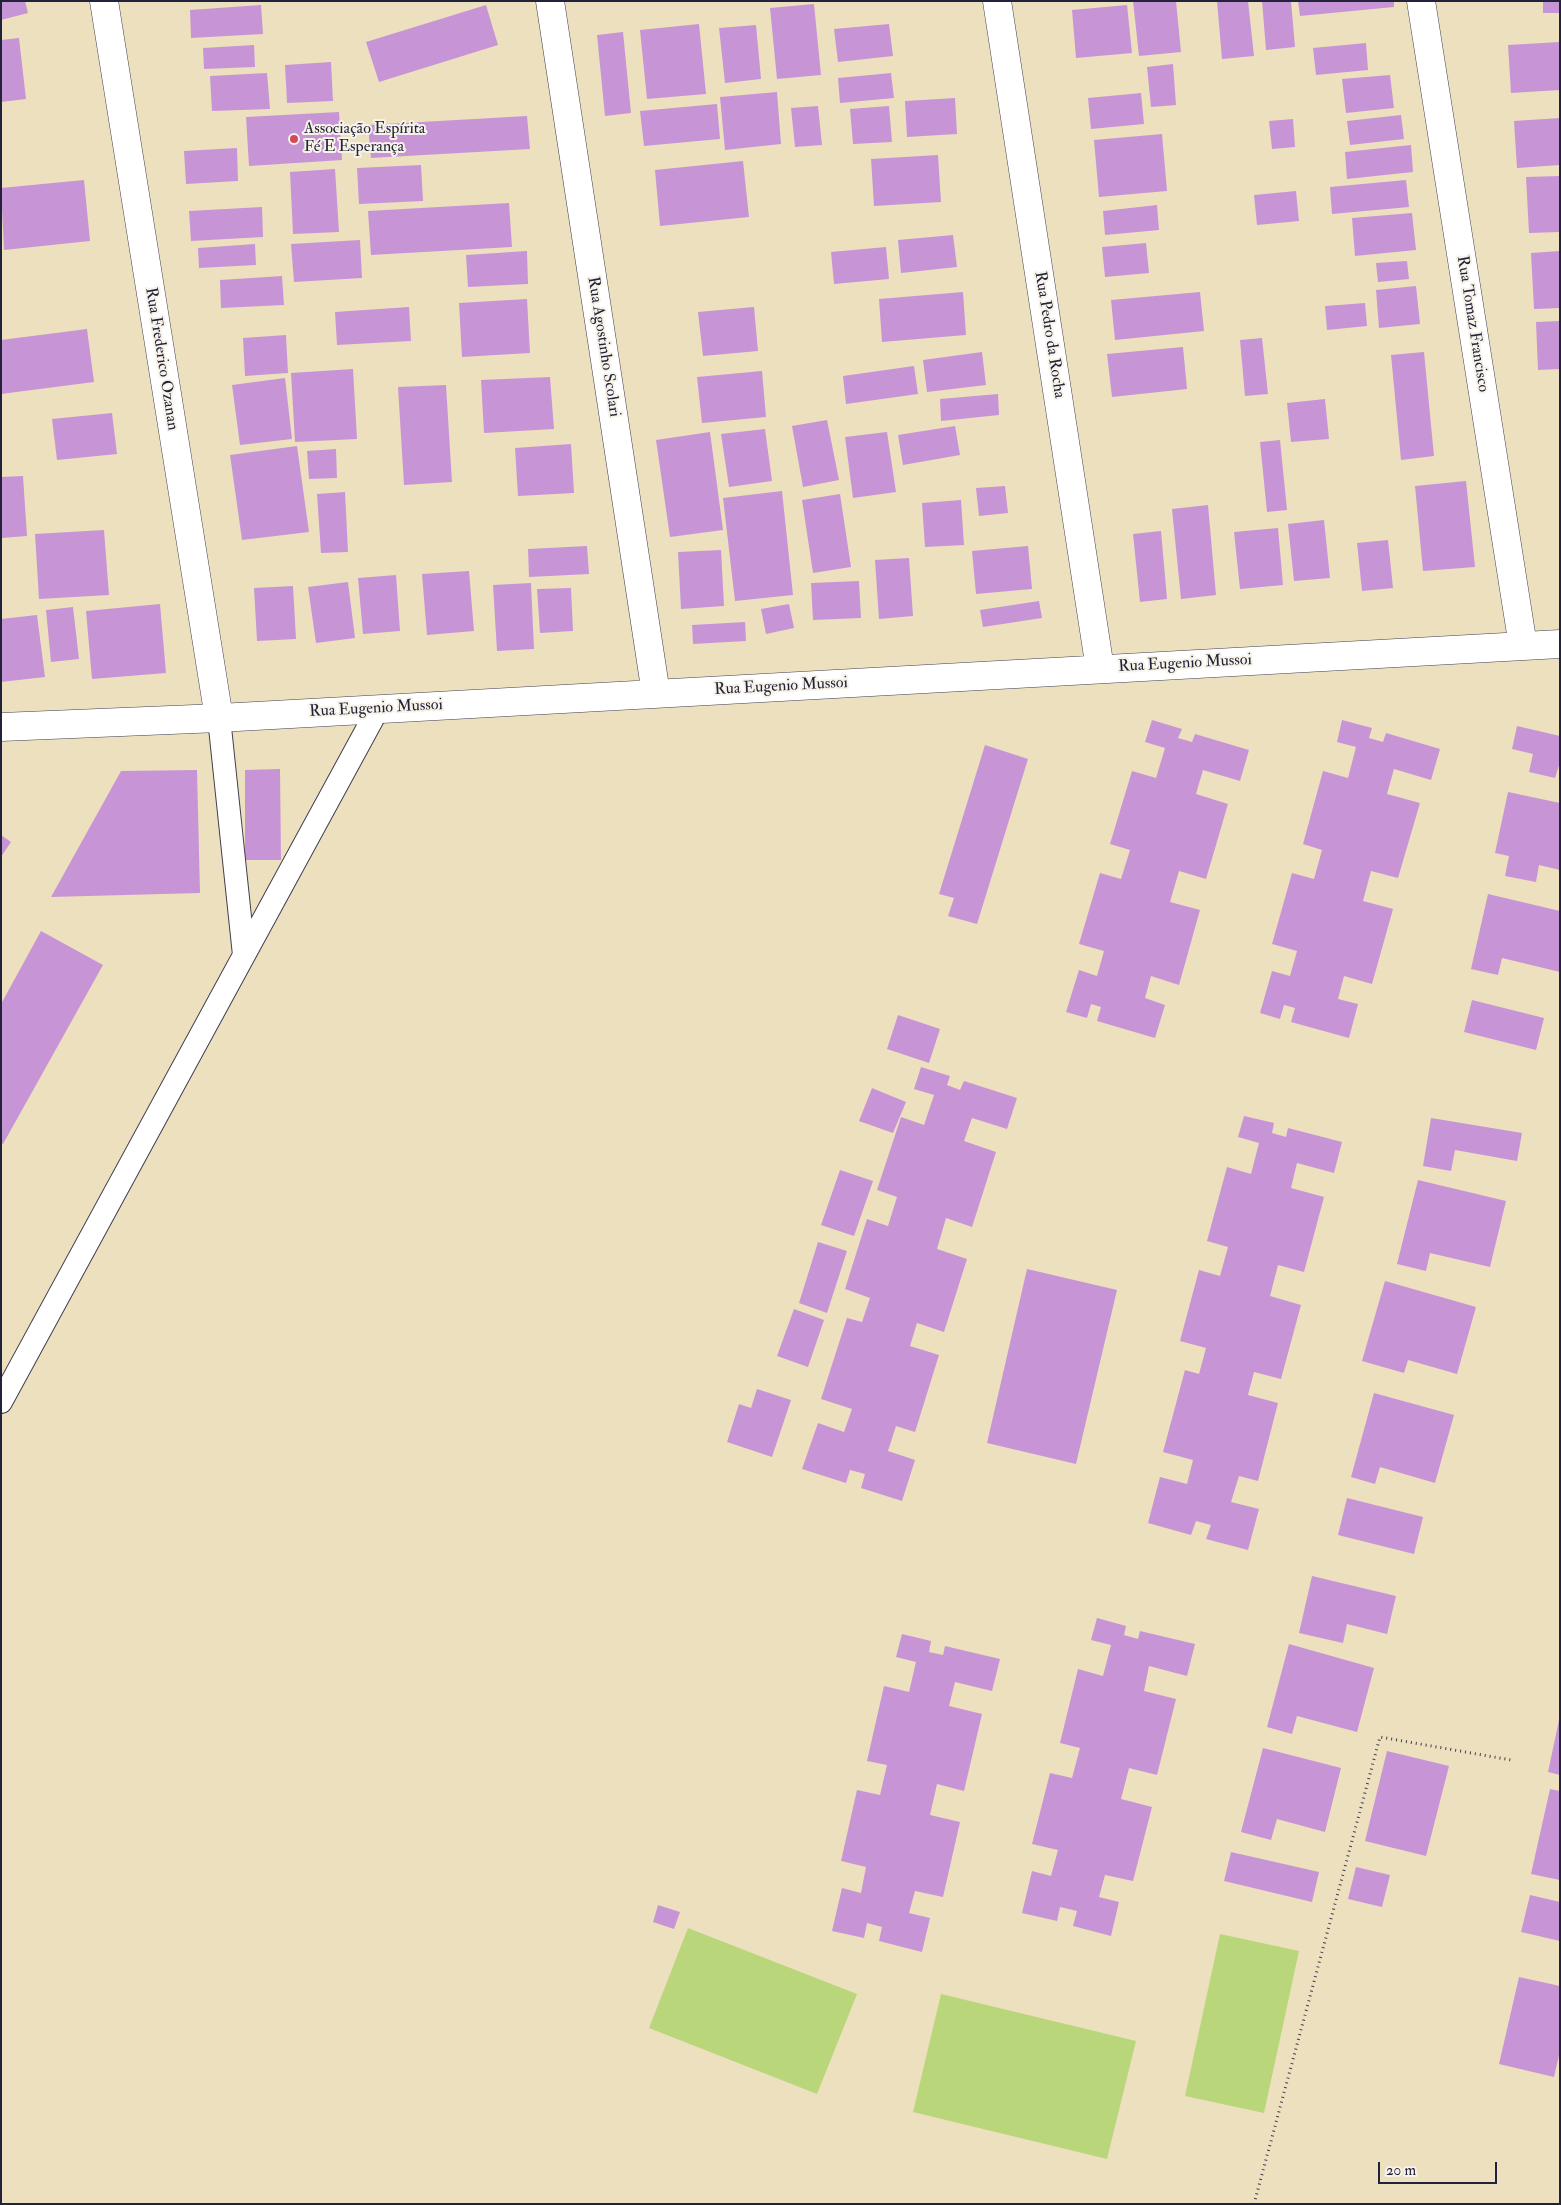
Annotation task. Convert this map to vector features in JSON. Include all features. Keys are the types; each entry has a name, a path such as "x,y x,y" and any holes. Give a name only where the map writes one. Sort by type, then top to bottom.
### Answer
{"street":[{"name":"Rua Frederico Ozanan","path":"104,1 219,718"},
{"name":"Rua Agostinho Scolari","path":"550,1 656,694"},
{"name":"Rua Pedro da Rocha","path":"998,1 1100,669"},
{"name":"Rua Tomaz Francisco","path":"1421,1 1523,646"},
{"name":"Rua Eugenio Mussoi","path":"1,727 219,718 1560,644"}],"lane":[{"path":"1,1402 378,709"},
{"path":"219,718 244,955"}],"path":[{"path":"1254,2204 1380,1737 1512,1760"}],"green space":[{"path":"688,1928 857,1994 817,2094 649,2028"},
{"path":"1220,1934 1299,1951 1264,2113 1185,2096"},
{"path":"941,1994 1136,2041 1107,2159 913,2112"}],"building":[{"path":"1,1 25,1 28,13 1,20"},
{"path":"1133,1 1176,1 1181,52 1139,56"},
{"path":"1217,1 1248,1 1254,56 1222,59"},
{"path":"1262,1 1291,1 1295,47 1266,50"},
{"path":"1298,1 1394,1 1394,7 1300,16"},
{"path":"1543,1 1560,1 1560,13 1543,13"},
{"path":"814,4 821,75 777,79 770,8"},
{"path":"261,5 263,34 191,38 190,10"},
{"path":"486,5 498,45 379,82 366,42"},
{"path":"1127,5 1132,53 1076,58 1072,10"},
{"path":"699,24 706,94 647,99 640,30"},
{"path":"889,24 893,56 838,62 834,29"},
{"path":"756,25 761,79 725,83 719,28"},
{"path":"623,32 631,113 605,116 597,35"},
{"path":"19,38 26,99 1,102 1,40"},
{"path":"1560,42 1560,90 1511,93 1508,45"},
{"path":"1366,43 1368,70 1316,75 1313,48"},
{"path":"254,45 255,67 204,69 203,48"},
{"path":"331,62 333,101 287,103 285,65"},
{"path":"1173,64 1176,105 1151,107 1147,67"},
{"path":"267,73 270,109 212,111 210,76"},
{"path":"891,73 894,98 840,103 838,78"},
{"path":"1390,75 1394,108 1346,113 1342,79"},
{"path":"777,92 781,144 725,150 720,97"},
{"path":"1141,93 1144,124 1091,129 1088,98"},
{"path":"955,98 957,134 907,137 905,101"},
{"path":"717,104 720,139 644,146 640,111"},
{"path":"818,106 822,145 795,147 791,108"},
{"path":"889,106 892,142 853,144 850,109"},
{"name":"Associação Espírita Fé E Esperança","path":"339,112 342,160 249,166 246,117"},
{"path":"1401,115 1404,139 1350,145 1347,121"},
{"path":"527,116 530,149 371,158 368,125"},
{"path":"1560,118 1560,165 1517,168 1514,121"},
{"path":"1293,119 1295,147 1272,149 1269,121"},
{"path":"1162,134 1167,191 1099,197 1094,140"},
{"path":"1411,145 1413,172 1347,179 1345,152"},
{"path":"237,148 238,181 186,184 184,151"},
{"path":"938,155 941,202 874,206 871,159"},
{"path":"743,161 749,217 660,226 655,170"},
{"path":"421,165 423,201 359,204 357,168"},
{"path":"335,169 339,232 293,234 290,172"},
{"path":"1560,176 1560,232 1529,233 1526,177"},
{"path":"84,180 90,241 4,250 1,188"},
{"path":"1406,180 1409,207 1332,214 1330,187"},
{"path":"1296,191 1299,221 1257,225 1254,195"},
{"path":"509,203 512,247 371,255 368,211"},
{"path":"1157,205 1159,230 1105,235 1103,211"},
{"path":"262,207 263,237 191,241 189,211"},
{"path":"1412,213 1416,250 1355,256 1352,218"},
{"path":"953,235 957,267 901,273 898,240"},
{"path":"360,240 362,278 294,282 291,244"},
{"path":"1146,243 1149,273 1105,277 1102,247"},
{"path":"255,244 256,265 199,268 198,248"},
{"path":"886,247 889,279 834,284 831,252"},
{"path":"527,251 528,284 468,287 466,255"},
{"path":"1560,251 1560,308 1534,309 1531,253"},
{"path":"1407,261 1409,279 1378,282 1376,263"},
{"path":"282,276 284,305 221,308 220,280"},
{"path":"1416,286 1420,324 1379,328 1376,290"},
{"path":"963,292 966,335 882,342 879,299"},
{"path":"1200,292 1204,331 1115,340 1111,300"},
{"path":"527,299 530,353 462,357 459,303"},
{"path":"1365,303 1367,326 1327,330 1325,306"},
{"path":"409,307 411,341 337,345 335,312"},
{"path":"754,307 758,351 703,356 698,312"},
{"path":"1560,321 1560,369 1538,370 1536,322"},
{"path":"87,329 94,382 1,394 1,340"},
{"path":"286,335 288,373 245,376 243,338"},
{"path":"1262,338 1268,394 1245,396 1240,340"},
{"path":"1183,347 1187,389 1112,397 1107,354"},
{"path":"982,352 986,385 927,392 923,360"},
{"path":"1424,352 1434,456 1401,460 1391,355"},
{"path":"914,366 918,394 846,404 843,376"},
{"path":"353,369 357,439 295,442 291,373"},
{"path":"762,371 766,417 702,423 697,377"},
{"path":"550,377 554,429 484,433 481,380"},
{"path":"285,378 292,439 240,445 232,385"},
{"path":"446,385 452,482 404,485 398,387"},
{"path":"998,394 999,415 941,421 940,399"},
{"path":"1325,399 1329,439 1291,442 1287,403"},
{"path":"112,413 117,454 57,460 52,419"},
{"path":"827,420 839,480 803,487 792,426"},
{"path":"955,426 960,455 903,465 898,435"},
{"path":"765,429 772,481 729,487 721,434"},
{"path":"710,432 723,530 670,537 656,440"},
{"path":"887,432 896,492 853,498 845,437"},
{"path":"1280,440 1287,510 1267,512 1260,442"},
{"path":"571,444 574,493 518,496 515,448"},
{"path":"297,446 309,532 242,540 230,455"},
{"path":"336,449 337,478 309,479 307,451"},
{"path":"23,476 27,536 1,538 1,477"},
{"path":"1466,481 1475,567 1423,571 1415,486"},
{"path":"1005,486 1008,513 979,516 976,488"},
{"path":"782,491 793,595 735,601 723,498"},
{"path":"345,492 348,552 321,553 317,494"},
{"path":"840,494 851,567 813,573 802,500"},
{"path":"961,500 964,545 925,547 922,503"},
{"path":"1208,505 1216,595 1181,599 1172,509"},
{"path":"1324,520 1330,578 1294,581 1288,524"},
{"path":"1278,528 1283,585 1240,589 1234,532"},
{"path":"104,530 109,595 39,599 35,534"},
{"path":"1161,531 1167,599 1140,602 1133,534"},
{"path":"1388,540 1393,588 1362,591 1357,543"},
{"path":"587,546 589,574 529,577 528,549"},
{"path":"1028,546 1032,589 976,594 972,551"},
{"path":"721,550 724,606 681,609 678,552"},
{"path":"909,558 913,616 879,619 875,560"},
{"path":"469,571 474,631 427,635 422,574"},
{"path":"396,575 400,631 363,634 358,578"},
{"path":"859,581 861,618 813,620 811,583"},
{"path":"348,582 355,638 316,643 308,587"},
{"path":"531,583 534,649 497,651 493,585"},
{"path":"293,586 296,639 257,641 254,588"},
{"path":"571,588 573,631 540,633 537,589"},
{"path":"1039,601 1042,618 983,627 980,610"},
{"path":"160,604 166,673 92,679 86,611"},
{"path":"789,604 794,628 766,634 761,609"},
{"path":"73,607 79,659 51,662 46,610"},
{"path":"37,615 45,677 1,682 1,619"},
{"path":"745,622 746,641 693,644 692,625"},
{"path":"1152,720 1182,729 1178,738 1192,742 1195,734 1249,750 1240,781 1203,770 1196,794 1228,804 1206,879 1179,871 1170,902 1200,910 1179,985 1151,976 1145,998 1165,1005 1155,1038 1097,1021 1101,1007 1091,1004 1087,1018 1066,1012 1079,970 1097,976 1104,951 1079,944 1100,873 1121,879 1130,850 1110,844 1132,771 1156,778 1165,748 1145,742"},
{"path":"1342,720 1372,728 1369,738 1383,742 1386,733 1440,749 1431,780 1394,769 1387,794 1420,803 1398,878 1371,871 1363,901 1393,909 1372,984 1344,976 1338,999 1358,1004 1349,1038 1291,1022 1295,1008 1284,1005 1280,1019 1260,1013 1272,971 1290,976 1297,951 1272,944 1292,873 1314,879 1322,850 1303,844 1323,771 1348,778 1356,747 1337,742"},
{"path":"1517,726 1560,736 1560,762 1555,778 1529,772 1533,754 1512,749"},
{"path":"985,745 1028,759 977,924 948,916 954,898 939,894"},
{"path":"280,769 281,860 245,860 245,770"},
{"path":"197,770 200,893 51,897 121,771"},
{"path":"1508,792 1560,803 1560,870 1539,865 1536,882 1505,876 1509,856 1495,853"},
{"path":"1,835 11,842 1,857"},
{"path":"1488,894 1560,911 1560,972 1502,958 1498,975 1471,969"},
{"path":"41,931 103,965 3,1144 1,1143 1,1004"},
{"path":"1472,1000 1544,1018 1536,1050 1464,1032"},
{"path":"898,1015 940,1029 929,1063 887,1049"},
{"path":"921,1067 950,1076 947,1085 960,1090 964,1081 1017,1098 1007,1129 972,1118 964,1141 996,1152 972,1227 946,1218 937,1249 967,1259 944,1332 917,1323 910,1346 939,1355 915,1432 896,1426 888,1451 915,1460 902,1501 861,1488 865,1474 850,1470 846,1483 802,1469 818,1423 844,1432 852,1409 821,1399 847,1318 862,1322 870,1298 845,1289 867,1219 888,1226 897,1197 877,1190 901,1117 924,1125 934,1095 914,1089"},
{"path":"872,1088 906,1102 893,1133 859,1121"},
{"path":"1244,1116 1274,1123 1272,1133 1286,1137 1288,1128 1342,1142 1334,1173 1297,1163 1291,1188 1324,1197 1304,1272 1278,1265 1270,1296 1301,1305 1281,1379 1254,1372 1248,1395 1278,1403 1258,1481 1239,1476 1231,1502 1259,1509 1248,1550 1206,1539 1211,1525 1196,1521 1191,1535 1148,1523 1160,1477 1187,1484 1193,1460 1163,1452 1185,1370 1199,1374 1206,1348 1180,1341 1199,1270 1220,1276 1228,1247 1207,1241 1227,1167 1251,1174 1259,1143 1238,1137"},
{"path":"1431,1118 1522,1133 1517,1161 1455,1150 1451,1171 1423,1166"},
{"path":"840,1170 873,1181 854,1236 821,1225"},
{"path":"1418,1180 1506,1201 1490,1267 1430,1253 1426,1271 1397,1264"},
{"path":"818,1242 847,1251 827,1313 799,1303"},
{"path":"1027,1269 1117,1290 1076,1464 987,1443"},
{"path":"1385,1281 1476,1307 1457,1374 1408,1360 1404,1373 1362,1361"},
{"path":"794,1309 824,1320 808,1367 777,1356"},
{"path":"757,1389 791,1400 772,1457 727,1442 739,1404 751,1408"},
{"path":"1374,1393 1454,1415 1435,1483 1380,1467 1375,1484 1351,1477"},
{"path":"1347,1498 1423,1517 1414,1554 1338,1535"},
{"path":"1312,1576 1396,1596 1387,1634 1347,1624 1343,1643 1299,1633"},
{"path":"1097,1618 1126,1626 1124,1635 1138,1639 1140,1631 1195,1644 1187,1676 1149,1666 1144,1691 1176,1699 1157,1775 1129,1768 1121,1799 1152,1807 1133,1881 1105,1875 1099,1897 1119,1902 1111,1936 1073,1926 1077,1911 1060,1907 1057,1921 1022,1913 1032,1871 1051,1876 1058,1850 1032,1844 1050,1773 1072,1778 1080,1748 1060,1743 1078,1669 1103,1676 1111,1645 1091,1640"},
{"path":"902,1634 931,1641 929,1652 943,1655 945,1646 1000,1659 992,1691 955,1682 949,1706 982,1714 964,1791 937,1784 930,1815 960,1822 943,1897 915,1891 909,1913 930,1918 922,1952 879,1941 882,1927 867,1923 864,1938 832,1931 842,1888 861,1893 866,1867 841,1861 857,1790 880,1795 887,1765 867,1761 884,1686 909,1692 916,1662 896,1657"},
{"path":"1289,1644 1374,1668 1357,1732 1297,1716 1292,1734 1267,1727"},
{"path":"1560,1720 1560,1775 1548,1772"},
{"path":"1263,1748 1341,1768 1325,1832 1277,1819 1271,1840 1241,1832"},
{"path":"1387,1751 1449,1766 1426,1856 1365,1841"},
{"path":"1550,1789 1560,1791 1560,1880 1531,1874"},
{"path":"1231,1852 1319,1872 1312,1902 1224,1881"},
{"path":"1356,1867 1390,1875 1382,1907 1348,1899"},
{"path":"1530,1895 1560,1902 1560,1941 1521,1932"},
{"path":"658,1905 680,1912 674,1929 653,1922"},
{"path":"1519,1977 1560,1986 1560,2051 1554,2077 1499,2064"}],"place":[{"name":"Associação Espírita Fé E Esperança","path":"294,139"}]}
